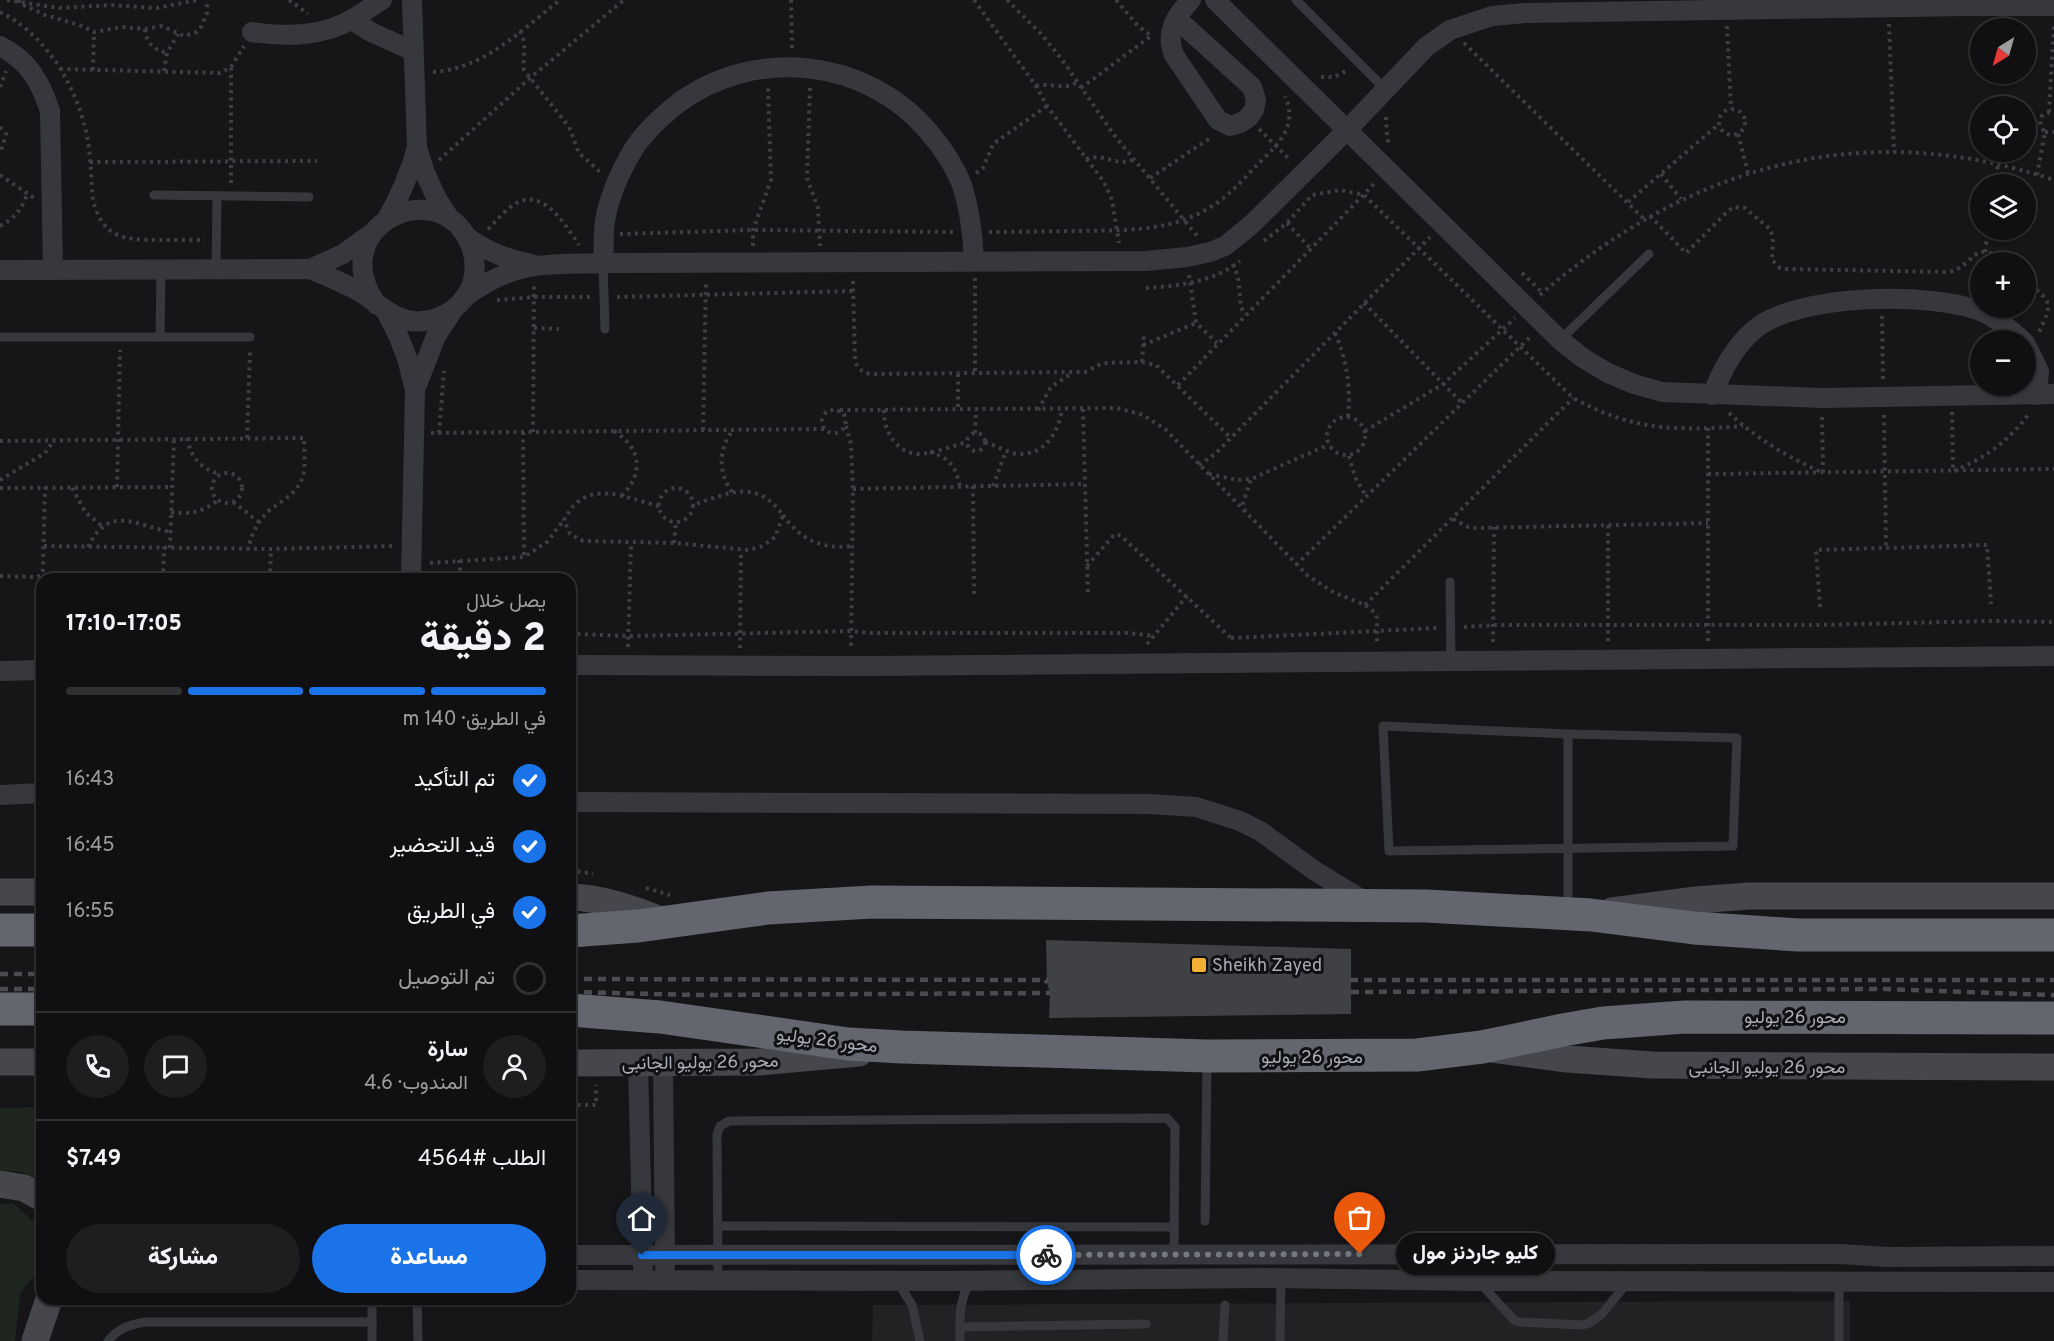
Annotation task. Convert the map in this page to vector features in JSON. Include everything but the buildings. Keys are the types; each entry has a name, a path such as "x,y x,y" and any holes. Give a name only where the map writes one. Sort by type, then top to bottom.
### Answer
{"highway":[{"path":"576,931 610,929 768,908 872,902 1371,905 1579,914 1694,928 1798,935 2054,935"},
{"path":"0,930 36,930"},
{"path":"0,1009 36,1009"},
{"name":"محور 26 يوليو","path":"576,1010 660,1017 805,1038 902,1047 1207,1056 1383,1057 1450,1052 1603,1023 1685,1017 2054,1018"}],"main road":[{"path":"1579,914 1675,902 1749,896 2054,896"},
{"path":"576,898 612,903 665,922"},
{"name":"محور 26 يوليو الجانبى","path":"576,1063 771,1061 902,1047"},
{"name":"محور 26 يوليو الجانبى","path":"1482,1047 1567,1059 1652,1065 2054,1067"},
{"path":"0,1062 36,1062"},
{"path":"0,1184 24,1188 36,1195"},
{"path":"35,1341 48,1305"}],"street":[{"path":"252,32 280,36 304,35 328,30 352,20 382,0"},
{"path":"412,0 417,148 436,197 450,219 471,240 493,254 534,265"},
{"path":"413,22 426,0"},
{"path":"1177,19 1252,87 1256,100 1254,110 1239,122 1218,120 1174,55 1160,39 1170,30 1177,19 1191,0"},
{"path":"1215,0 1348,129 1391,161 1443,224 1560,340 1583,358 1634,384 1662,392 1822,398 2045,394 2036,365"},
{"path":"1800,9 1819,0"},
{"path":"415,390 436,336 465,297 486,282 509,271 534,265 706,262 1121,261 1187,257 1218,249 1251,225 1348,129 1387,98 1426,47 1450,30 1525,6 1726,10 1964,3 2054,6"},
{"path":"352,20 381,37 413,51"},
{"path":"0,46 29,68 42,87 50,111 53,270"},
{"path":"597,263 615,184 634,148 660,117 692,93 728,76 768,67 801,67 849,77 885,94 917,118 943,148 961,184 972,222 974,261"},
{"path":"310,269 343,254 373,233 387,219 407,181 417,148"},
{"path":"387,219 402,212 418,209 435,212 450,219"},
{"path":"373,233 365,246 362,262 363,277 368,292 399,335 415,390 412,572"},
{"path":"465,297 472,283 475,268 471,240"},
{"path":"0,270 310,269 345,284 402,320 419,322 435,320 451,313"},
{"path":"1712,395 1735,349 1755,329 1778,315 1805,308 1881,298 1920,299 1958,305 1985,314 2011,330"},
{"path":"576,665 851,666 2054,656"},
{"path":"0,672 36,670"},
{"path":"0,795 36,793"},
{"path":"576,802 1151,804 1196,807 1229,817 1260,831 1315,871 1371,905"},
{"path":"651,1063 665,1280"},
{"path":"643,1281 642,1255 651,1063"},
{"path":"1265,1254 1273,1278"},
{"path":"576,1255 1839,1254 1888,1257 2054,1256"},
{"path":"1839,1254 1839,1282"},
{"path":"576,1280 971,1281 1273,1278 1478,1281 2054,1282"}],"lane":[{"path":"1296,0 1387,98"},
{"path":"154,195 309,197"},
{"path":"216,270 217,196"},
{"path":"1560,340 1650,254"},
{"path":"597,263 605,329"},
{"path":"160,337 161,270"},
{"path":"0,337 250,337"},
{"path":"1450,582 1451,661"},
{"path":"1383,726 1737,738 1733,846 1568,848 1389,851 1383,726"},
{"path":"1568,734 1568,848 1579,914"},
{"path":"1205,1221 1207,1056"},
{"path":"718,1280 717,1135 720,1126 729,1121 1167,1118 1175,1126 1174,1255"},
{"path":"718,1226 1174,1227"},
{"path":"1273,1278 1280,1341"},
{"path":"1478,1281 1514,1320 1582,1325 1602,1314 1629,1280"},
{"path":"897,1281 912,1305 920,1341"},
{"path":"960,1341 961,1301 971,1281"},
{"path":"1839,1282 1839,1341"},
{"path":"372,1305 372,1341"},
{"path":"417,1305 418,1341"},
{"path":"1223,1341 1225,1305"},
{"path":"108,1341 119,1329 131,1324 372,1322"},
{"path":"960,1327 1146,1324"}],"path":[{"path":"7,0 59,8 112,5 157,8 198,0"},
{"path":"19,2 45,15 94,32 123,27 144,29 162,26 177,34 190,36 197,32 204,20 207,0"},
{"path":"414,72 440,72 466,66 490,55 560,0"},
{"path":"425,173 530,78 624,0"},
{"path":"791,0 801,67 807,178 818,208 820,262"},
{"path":"974,0 1104,182 1112,200 1121,261"},
{"path":"1007,0 1064,61 1107,126 1185,220 1234,266 1238,278 1241,307 1245,315"},
{"path":"1081,88 1160,39 1138,26 1116,0"},
{"path":"1888,4 1894,152"},
{"path":"1726,10 1731,109"},
{"path":"0,12 20,24 35,38 60,69 76,100 82,118 90,162 95,210 113,232 130,240 217,240"},
{"path":"2054,15 2051,113 2043,115 2039,121 2040,128 2045,132 2054,132"},
{"path":"144,29 145,36 153,48 167,53"},
{"path":"1450,30 1644,219"},
{"path":"520,31 525,38 526,46 524,70 569,127 579,153 585,160"},
{"path":"93,70 94,32"},
{"path":"60,69 220,73 231,67 252,32"},
{"path":"164,71 167,53 177,34"},
{"path":"231,67 231,196"},
{"path":"753,262 753,230 771,180 768,67"},
{"path":"1036,86 1051,84 1066,87 1077,82"},
{"path":"604,234 753,230 972,232 1152,229 1185,220 1210,208 1283,139 1290,120 1288,103 1280,89"},
{"path":"1178,385 1364,195 1391,161 1386,135 1387,98"},
{"path":"961,184 983,168 993,144 999,138 1047,105"},
{"path":"1731,109 1743,116 1745,123 1738,134 1728,135 1723,133 1719,124 1724,111 1731,109"},
{"path":"1150,178 1239,122 1276,146 1321,192"},
{"path":"1628,202 1719,124"},
{"path":"0,127 6,134 0,154"},
{"path":"2037,174 2045,132"},
{"path":"1738,134 1748,173"},
{"path":"1365,430 1443,384 1503,328 1583,260 1644,219 1682,199 1748,173 1820,157 1894,152 1946,155 1998,164 2054,180"},
{"path":"1086,159 1094,156 1126,163 1135,159"},
{"path":"90,162 317,161"},
{"path":"1996,174 1998,164"},
{"path":"1661,174 1682,199"},
{"path":"0,175 53,211"},
{"path":"1260,245 1287,223 1312,195 1340,190 1364,195 1573,398 1593,409 1638,424 1672,429 1743,426"},
{"path":"0,226 16,215 27,194"},
{"path":"471,240 509,207 524,201 540,202 554,210 597,263"},
{"path":"1270,206 1311,249"},
{"path":"1650,216 1684,252 1688,253 1729,210 1734,207 1744,208 1770,229 1773,238 1772,260 1780,268 1786,269 1947,272 1961,268 1970,258"},
{"path":"1199,465 1215,454 1443,224"},
{"path":"1985,252 1987,240"},
{"path":"1187,257 1196,323 1217,343"},
{"path":"1146,288 1191,283 1234,266 1242,259"},
{"path":"974,261 975,373"},
{"path":"703,430 706,262"},
{"path":"852,262 855,361 863,372 870,374 1072,373 1084,372 1103,363 1142,362 1156,365 1231,438"},
{"path":"533,432 534,265"},
{"path":"1518,269 1543,293"},
{"path":"2036,289 2049,300 2052,311 2036,330"},
{"path":"1364,303 1462,404"},
{"path":"1143,345 1196,323"},
{"path":"1296,565 1544,324"},
{"path":"534,328 559,329"},
{"path":"1335,333 1348,374 1348,417"},
{"path":"1142,362 1144,334"},
{"path":"117,487 120,337"},
{"path":"247,438 250,337"},
{"path":"1038,410 1051,387 1072,373"},
{"path":"958,374 958,410"},
{"path":"1953,471 1989,454 2004,442 2045,394"},
{"path":"1712,395 1743,426 1781,452 1823,472"},
{"path":"1952,396 1953,471"},
{"path":"1365,605 1573,398"},
{"path":"1822,398 1823,472"},
{"path":"824,429 822,420 826,411 835,409 884,411 1117,408 1143,415 1165,429 1296,565 1328,589 1372,610 1377,618 1376,662"},
{"path":"975,433 982,435 985,442 1006,451 1032,453 1047,445 1058,428 1062,409"},
{"path":"1083,409 1088,595"},
{"path":"840,410 844,414 851,444 854,489 851,666"},
{"path":"975,433 976,410"},
{"path":"884,411 886,429 897,444 913,453 930,452 967,442"},
{"path":"1348,417 1358,421 1365,430 1363,447 1357,453 1349,456 1337,454 1329,445 1328,429 1340,418 1348,417"},
{"path":"415,432 824,429 838,433 846,426"},
{"path":"1708,429 1708,659"},
{"path":"732,492 723,475 721,456 727,438 733,430"},
{"path":"614,431 632,446 636,456 637,468 634,479 629,489 620,497"},
{"path":"523,432 524,557"},
{"path":"975,433 968,438 968,447 976,452 981,450 985,442"},
{"path":"170,548 174,438"},
{"path":"187,438 189,449 200,465 219,474 232,473 241,481 242,493 233,502 222,503 213,494 214,479 219,474"},
{"path":"0,441 304,438 303,475 298,485 292,495 272,509 259,522 248,549"},
{"path":"0,480 45,453 54,440"},
{"path":"1209,474 1230,479 1251,479 1329,445"},
{"path":"993,486 1006,451"},
{"path":"930,452 947,459 953,465 960,487"},
{"path":"1349,456 1355,477 1366,496"},
{"path":"1708,474 2054,469"},
{"path":"1245,512 1243,503 1251,479"},
{"path":"854,489 1085,484"},
{"path":"973,486 974,596"},
{"path":"42,573 45,487"},
{"path":"72,487 86,513 102,526"},
{"path":"0,488 172,487"},
{"path":"676,489 688,493 693,505 688,517 676,522 666,519 659,506 664,494 676,489"},
{"path":"693,505 732,492 752,491 765,496 775,504 798,532 807,539 829,546 852,546"},
{"path":"412,572 459,560 524,557 547,542 577,502 598,493 609,493 659,506"},
{"path":"171,512 191,514 210,507 218,500"},
{"path":"233,502 259,522"},
{"path":"564,520 566,528 576,539 583,541 674,543 741,550 757,549 770,542 779,530 783,515"},
{"path":"1453,519 1468,527 1708,523"},
{"path":"88,547 93,535 109,522 125,520 171,532"},
{"path":"674,543 676,522"},
{"path":"1607,660 1608,525"},
{"path":"1493,661 1494,527"},
{"path":"1087,566 1117,534 1187,596 1231,639 1244,663"},
{"path":"628,665 631,543"},
{"path":"44,546 271,549 412,545"},
{"path":"1820,607 1816,550 1987,545 1991,604"},
{"path":"163,573 164,548"},
{"path":"270,573 271,549"},
{"path":"740,665 741,550"},
{"path":"459,560 460,573"},
{"path":"0,576 36,577"},
{"path":"1131,664 1187,596"},
{"path":"1231,639 1493,625 2054,622"},
{"path":"576,634 629,636 851,631 869,633 1128,633 1155,636"},
{"path":"576,1105 596,1105"}],"shaded area":[{"path":"36,1107 36,1178 20,1172 0,1170 0,1108"},
{"path":"13,1203 36,1224 36,1273 20,1293 15,1341 0,1341 0,1205"},
{"path":"1850,1301 1850,1341 872,1341 873,1305"}],"railway":[{"path":"0,974 36,974"},
{"path":"576,979 1046,980 1047,983"},
{"path":"1350,980 2054,980"},
{"path":"0,989 36,989"},
{"path":"1351,992 1885,989 2054,995"},
{"path":"576,992 697,995 1050,993"}],"way so far":[{"path":"1046,1255 1360,1254"}],"place":[{"name":"Sheikh Zayed","path":"1199,965"},
{"name":"كليو جاردنز مول","path":"1360,1254"}],"route":[{"path":"642,1255 1046,1255"}]}
